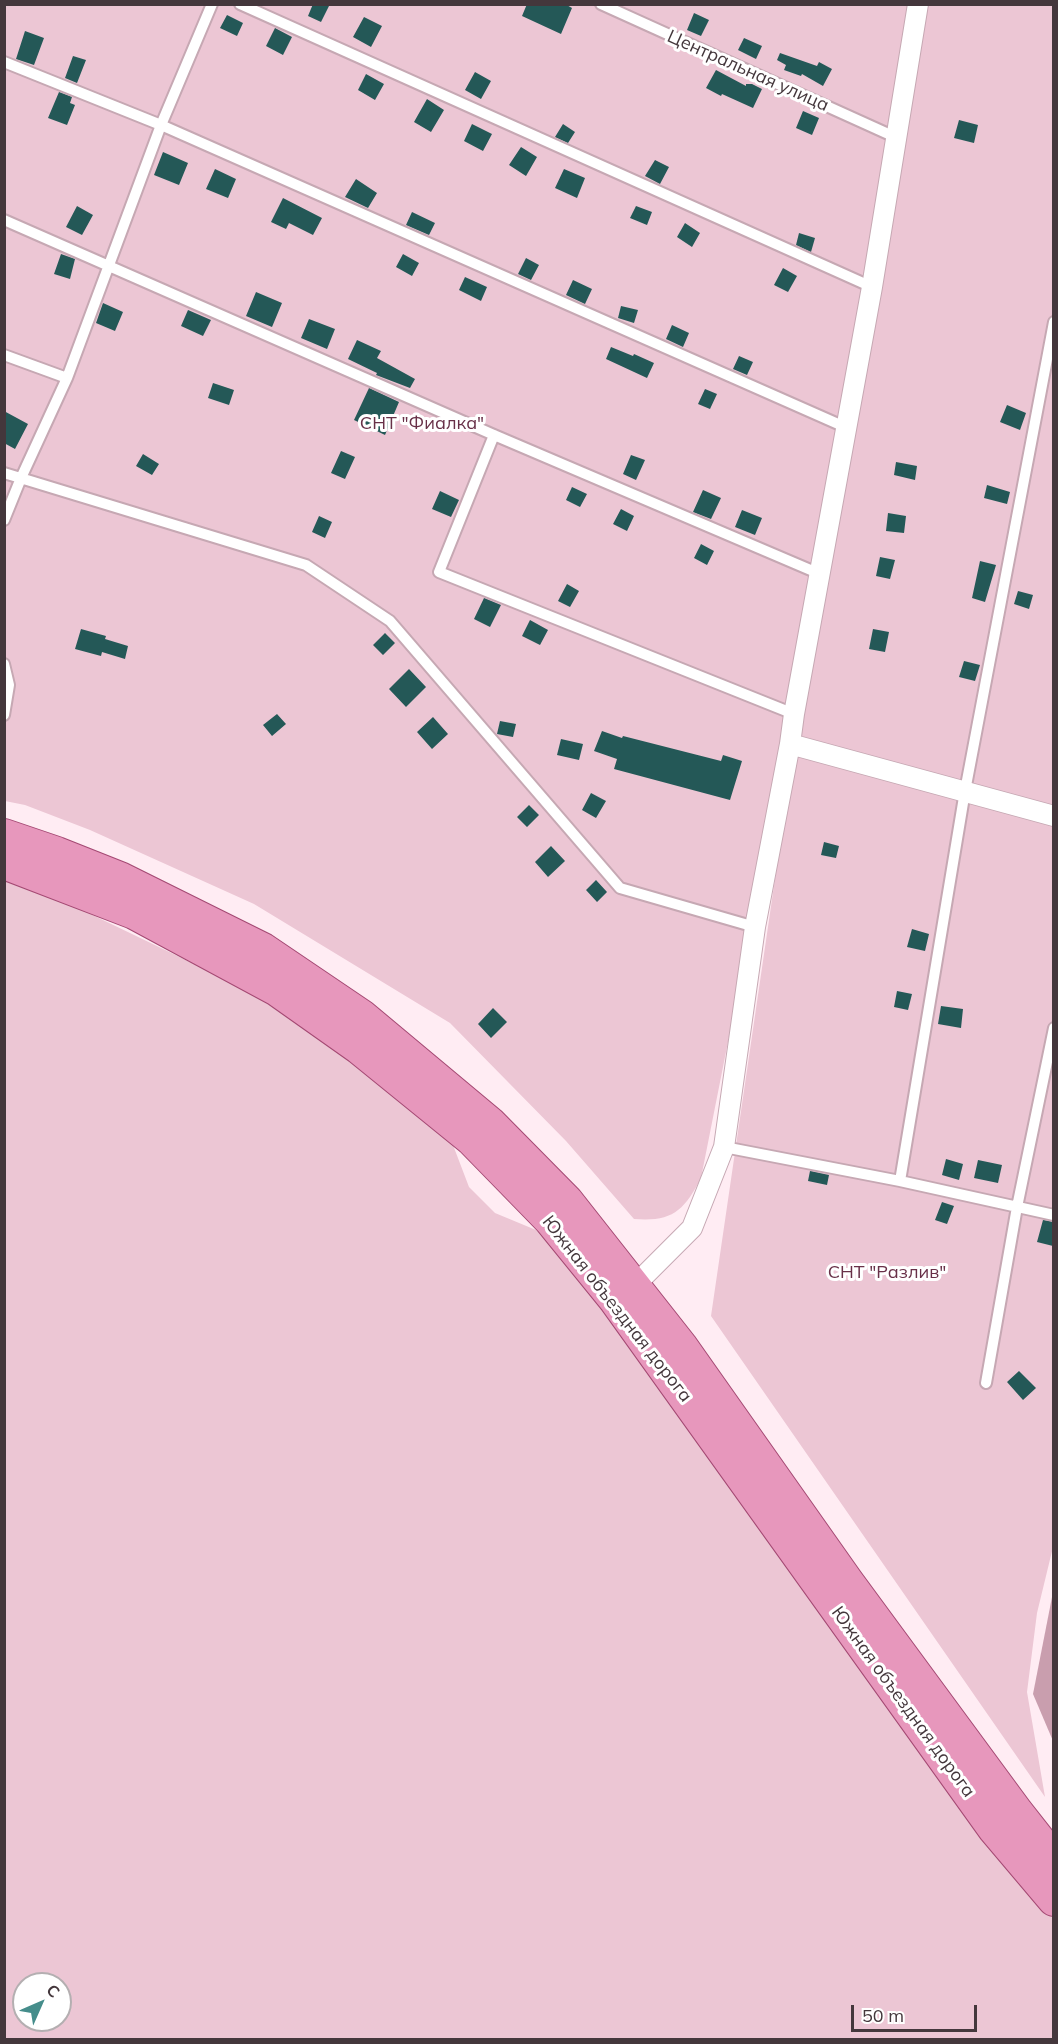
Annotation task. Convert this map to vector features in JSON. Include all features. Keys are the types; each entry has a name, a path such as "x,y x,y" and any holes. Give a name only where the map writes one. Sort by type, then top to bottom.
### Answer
{"main road":[{"name":"Южная объездная дорога","path":"4,835 120,878 263,949 362,1016 490,1123 567,1201 617,1283 994,1829 1053,1900"},
{"name":"Южная объездная дорога","path":"4,862 134,913 277,990 358,1048 471,1139 550,1220 682,1347 847,1581 1053,1859"}],"street":[{"path":"617,1283 692,1228 724,1147 755,927 872,287 918,4"},
{"path":"790,744 965,790 1053,816"}],"lane":[{"path":"4,520 67,378 161,125 212,4"},
{"path":"240,4 872,287"},
{"name":"Центральная улица","path":"601,4 896,137"},
{"path":"4,62 161,125 845,427"},
{"path":"4,220 494,435 820,574"},
{"path":"900,1181 965,790 1053,322"},
{"path":"4,355 67,378"},
{"path":"494,435 439,572 794,714"},
{"path":"4,473 306,565 390,621 620,888 755,927"},
{"path":"4,664 9,685 4,715"},
{"path":"986,1383 1017,1207 1053,1028"},
{"path":"724,1147 900,1181 1053,1215"}],"green space":[{"name":"СНТ \"Фиалка\"","path":"5,5 1053,5 1054,1543 1037,1613 1027,1692 1045,1797 711,1316 817,592 701,1178 689,1199 675,1212 658,1218 634,1219 566,1141 450,1023 254,904 90,830 25,805 5,801"},
{"path":"4,881 49,894 242,987 346,1055 453,1145 469,1187 495,1213 536,1230 616,1321 888,1707 1053,1919 1053,2039 5,2039"}],"shaded area":[{"path":"1053,1592 1054,1741 1033,1694"}],"building":[{"path":"313,4 330,4 321,22 308,16"},
{"path":"527,4 565,4 572,8 561,34 522,16"},
{"path":"694,13 709,20 701,36 687,30"},
{"path":"227,15 243,23 237,36 220,28"},
{"path":"364,17 382,26 371,47 353,37"},
{"path":"275,28 292,37 283,55 266,46"},
{"path":"25,31 44,38 34,65 16,59"},
{"path":"744,38 762,46 756,59 738,50"},
{"path":"780,53 817,66 819,62 832,69 823,86 802,74 801,76 784,70 786,65 777,60"},
{"path":"73,56 86,60 77,83 65,78"},
{"path":"716,70 746,86 746,84 752,84 762,89 753,108 706,88"},
{"path":"475,72 491,81 481,99 465,90"},
{"path":"366,74 384,84 375,100 358,90"},
{"path":"59,92 72,97 70,103 75,105 67,125 48,118"},
{"path":"427,99 444,110 431,132 414,122"},
{"path":"803,111 819,118 812,135 796,128"},
{"path":"959,120 978,125 974,143 954,138"},
{"path":"472,124 492,134 483,151 464,141"},
{"path":"563,124 575,132 568,143 555,137"},
{"path":"521,147 537,157 526,176 509,165"},
{"path":"163,152 188,163 179,185 154,175"},
{"path":"655,160 669,167 660,184 645,176"},
{"path":"215,169 236,179 228,198 206,189"},
{"path":"564,169 585,178 577,198 555,188"},
{"path":"356,179 377,193 368,208 345,197"},
{"path":"283,198 322,218 313,235 289,223 286,229 271,222"},
{"path":"77,206 93,215 82,235 66,227"},
{"path":"636,206 652,212 647,225 630,218"},
{"path":"412,212 435,223 429,235 406,225"},
{"path":"685,223 700,233 692,247 677,237"},
{"path":"799,233 815,238 811,252 796,245"},
{"path":"61,254 75,259 70,279 54,274"},
{"path":"403,254 419,263 412,276 396,267"},
{"path":"526,258 539,265 531,280 518,274"},
{"path":"783,268 797,276 788,292 774,285"},
{"path":"465,277 487,287 481,301 459,290"},
{"path":"573,280 592,289 585,304 566,295"},
{"path":"256,292 282,303 272,327 246,316"},
{"path":"103,303 123,312 115,331 96,323"},
{"path":"621,306 638,310 634,323 618,318"},
{"path":"188,310 211,320 203,336 181,326"},
{"path":"309,319 335,329 327,349 301,338"},
{"path":"672,325 689,333 683,347 666,339"},
{"path":"357,340 381,351 377,358 415,379 410,388 376,375 377,373 348,359"},
{"path":"611,347 654,363 647,378 606,359"},
{"path":"739,356 753,362 747,375 733,369"},
{"path":"213,383 234,390 229,405 208,398"},
{"path":"369,388 399,402 385,435 354,420"},
{"path":"705,389 717,394 710,409 698,404"},
{"path":"1007,405 1026,413 1020,430 1000,422"},
{"path":"4,411 28,424 15,449 4,443"},
{"path":"341,451 355,457 345,479 331,473"},
{"path":"143,454 159,464 152,475 136,466"},
{"path":"631,455 645,460 636,480 623,474"},
{"path":"896,462 917,466 915,480 894,475"},
{"path":"987,485 1010,492 1007,504 984,498"},
{"path":"572,487 587,494 580,507 566,500"},
{"path":"703,490 721,498 711,519 693,512"},
{"path":"440,491 459,500 451,517 432,509"},
{"path":"621,509 634,516 627,531 613,524"},
{"path":"742,510 762,518 755,535 735,527"},
{"path":"888,513 906,516 904,533 886,531"},
{"path":"319,516 332,522 325,538 312,532"},
{"path":"701,544 714,551 707,565 694,558"},
{"path":"880,557 895,560 890,579 876,576"},
{"path":"980,561 996,565 985,602 972,598"},
{"path":"567,584 579,591 570,607 558,601"},
{"path":"1018,591 1033,595 1029,609 1014,604"},
{"path":"484,598 501,605 490,627 474,619"},
{"path":"530,620 548,630 540,645 522,636"},
{"path":"81,629 106,636 105,639 128,646 125,659 102,652 101,656 75,649"},
{"path":"873,629 889,632 885,652 869,649"},
{"path":"385,633 395,643 383,655 373,645"},
{"path":"964,661 980,665 975,681 959,677"},
{"path":"409,669 426,687 406,707 389,689"},
{"path":"277,714 286,724 272,736 263,725"},
{"path":"433,717 448,734 432,749 417,732"},
{"path":"500,721 516,724 513,737 497,734"},
{"path":"602,731 622,738 623,736 721,761 723,755 742,761 730,800 614,769 617,759 594,751"},
{"path":"561,739 583,744 579,760 557,755"},
{"path":"591,793 606,801 596,818 582,810"},
{"path":"529,805 539,815 527,827 517,817"},
{"path":"824,842 839,846 836,858 821,855"},
{"path":"551,846 565,861 548,877 535,862"},
{"path":"596,880 607,892 597,902 586,890"},
{"path":"912,929 929,934 925,951 907,947"},
{"path":"897,991 912,994 908,1010 894,1007"},
{"path":"941,1006 963,1009 961,1028 938,1024"},
{"path":"493,1008 507,1022 491,1038 478,1024"},
{"path":"946,1159 963,1164 959,1180 942,1175"},
{"path":"978,1160 1002,1165 998,1183 974,1178"},
{"path":"810,1171 829,1175 827,1185 808,1181"},
{"path":"942,1202 954,1206 947,1224 935,1220"},
{"path":"1043,1220 1053,1222 1053,1246 1037,1242"},
{"path":"1019,1371 1036,1388 1023,1400 1007,1382"}],"park label":[{"name":"СНТ \"Разлив\"","path":"887,1273"}]}
